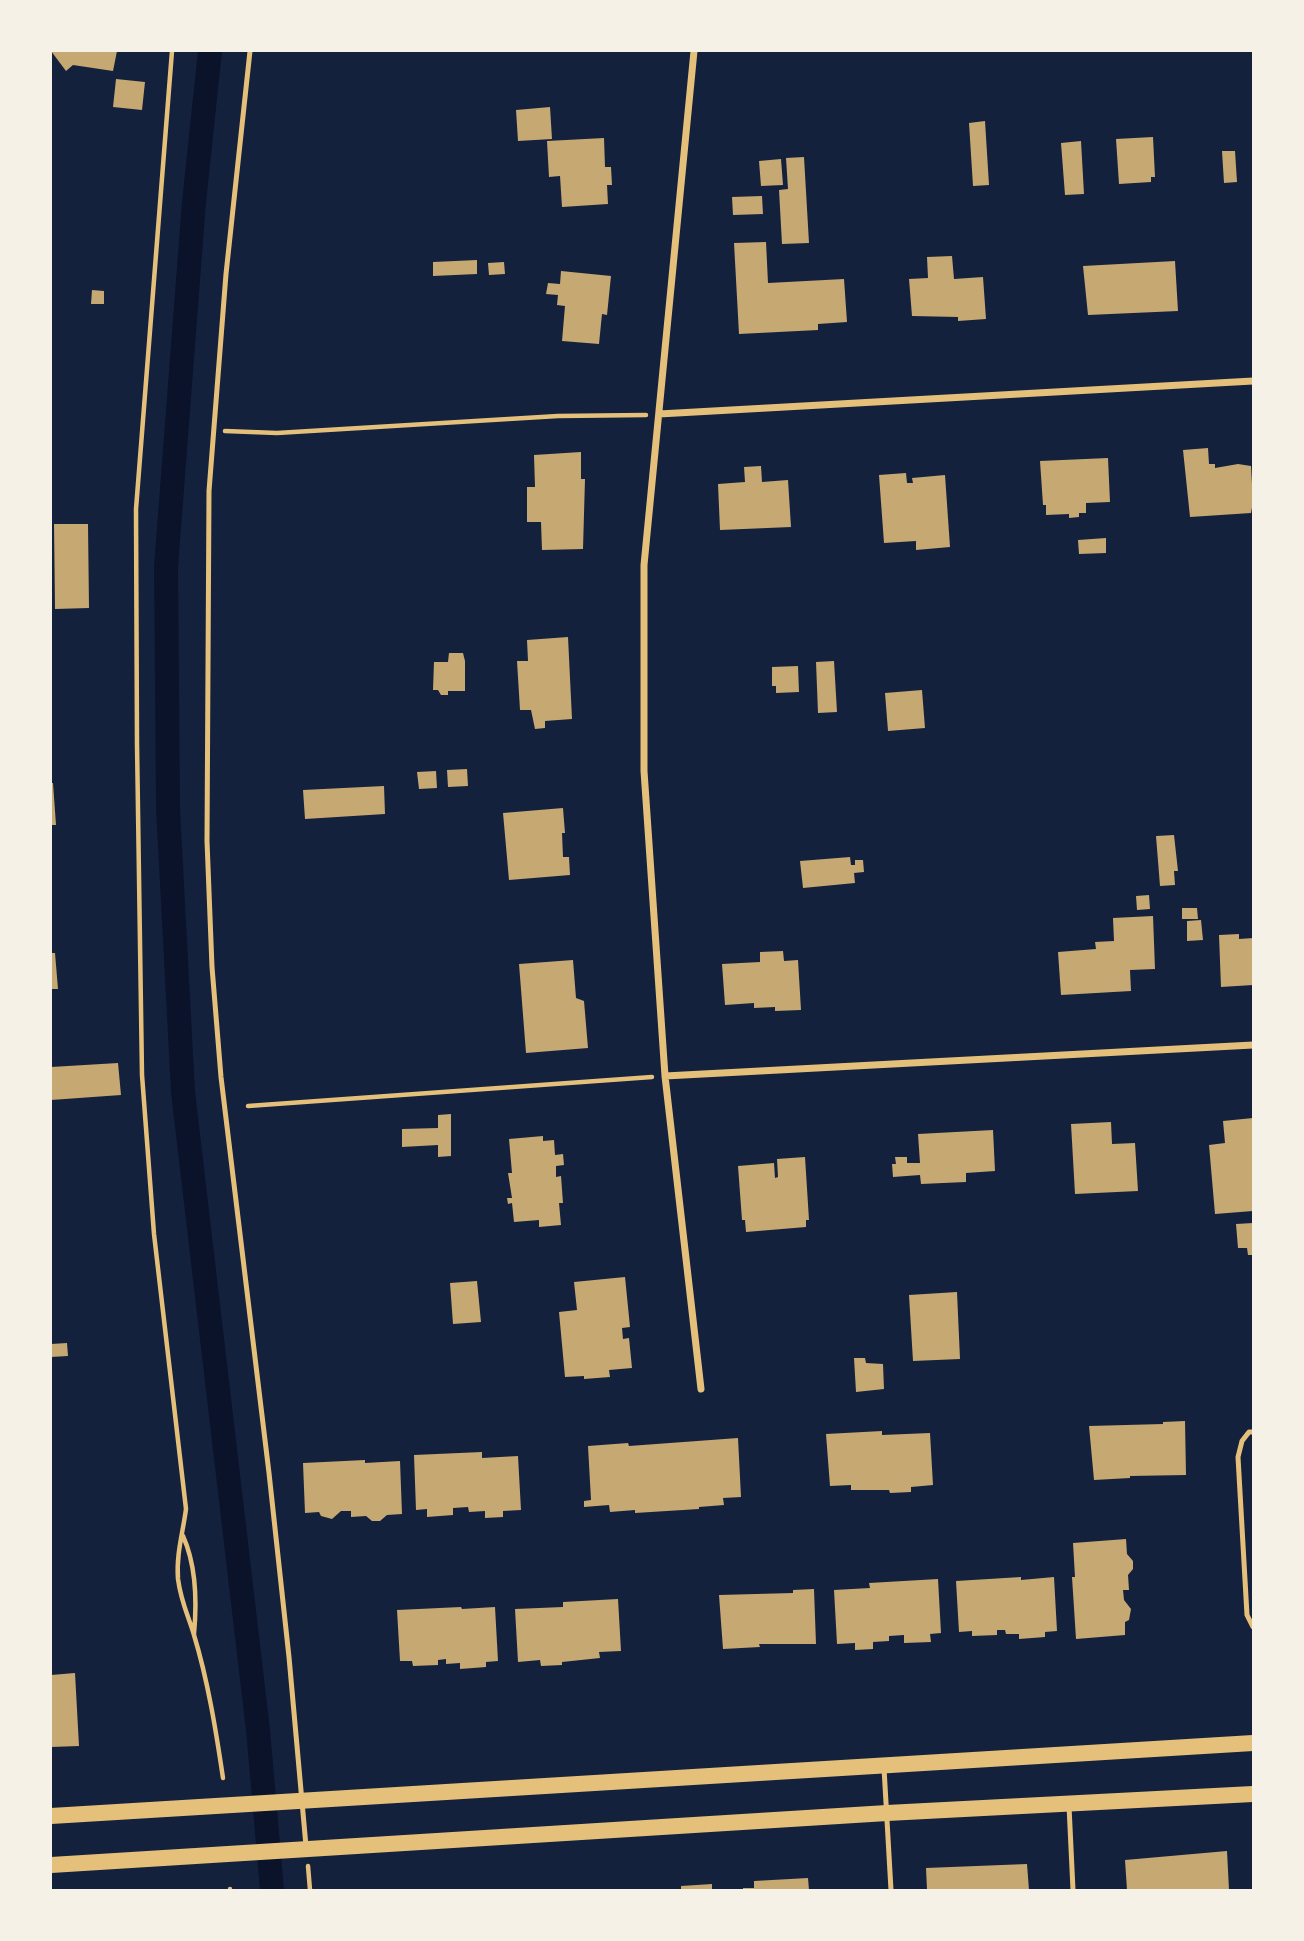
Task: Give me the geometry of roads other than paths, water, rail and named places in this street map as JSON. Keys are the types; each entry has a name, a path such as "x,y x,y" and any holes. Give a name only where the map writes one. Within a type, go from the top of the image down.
{"main road":[{"path":"51,1816 1253,1744"},
{"path":"51,1866 887,1813 1253,1794"}],"street":[{"path":"694,51 644,565 644,771 666,1076 701,1389"},
{"path":"659,414 1253,381"},
{"path":"666,1076 1253,1045"}],"lane":[{"path":"250,51 226,274 209,491 207,841 212,967 221,1077 284,1605 306,1851"},
{"path":"1253,1432 1249,1432 1242,1441 1238,1457 1247,1615 1253,1627"},
{"path":"884,1765 891,1890"},
{"path":"1069,1804 1073,1890"}],"waterway":[{"path":"210,51 194,202 166,567 168,808 183,1092 258,1730 272,1890"}]}
